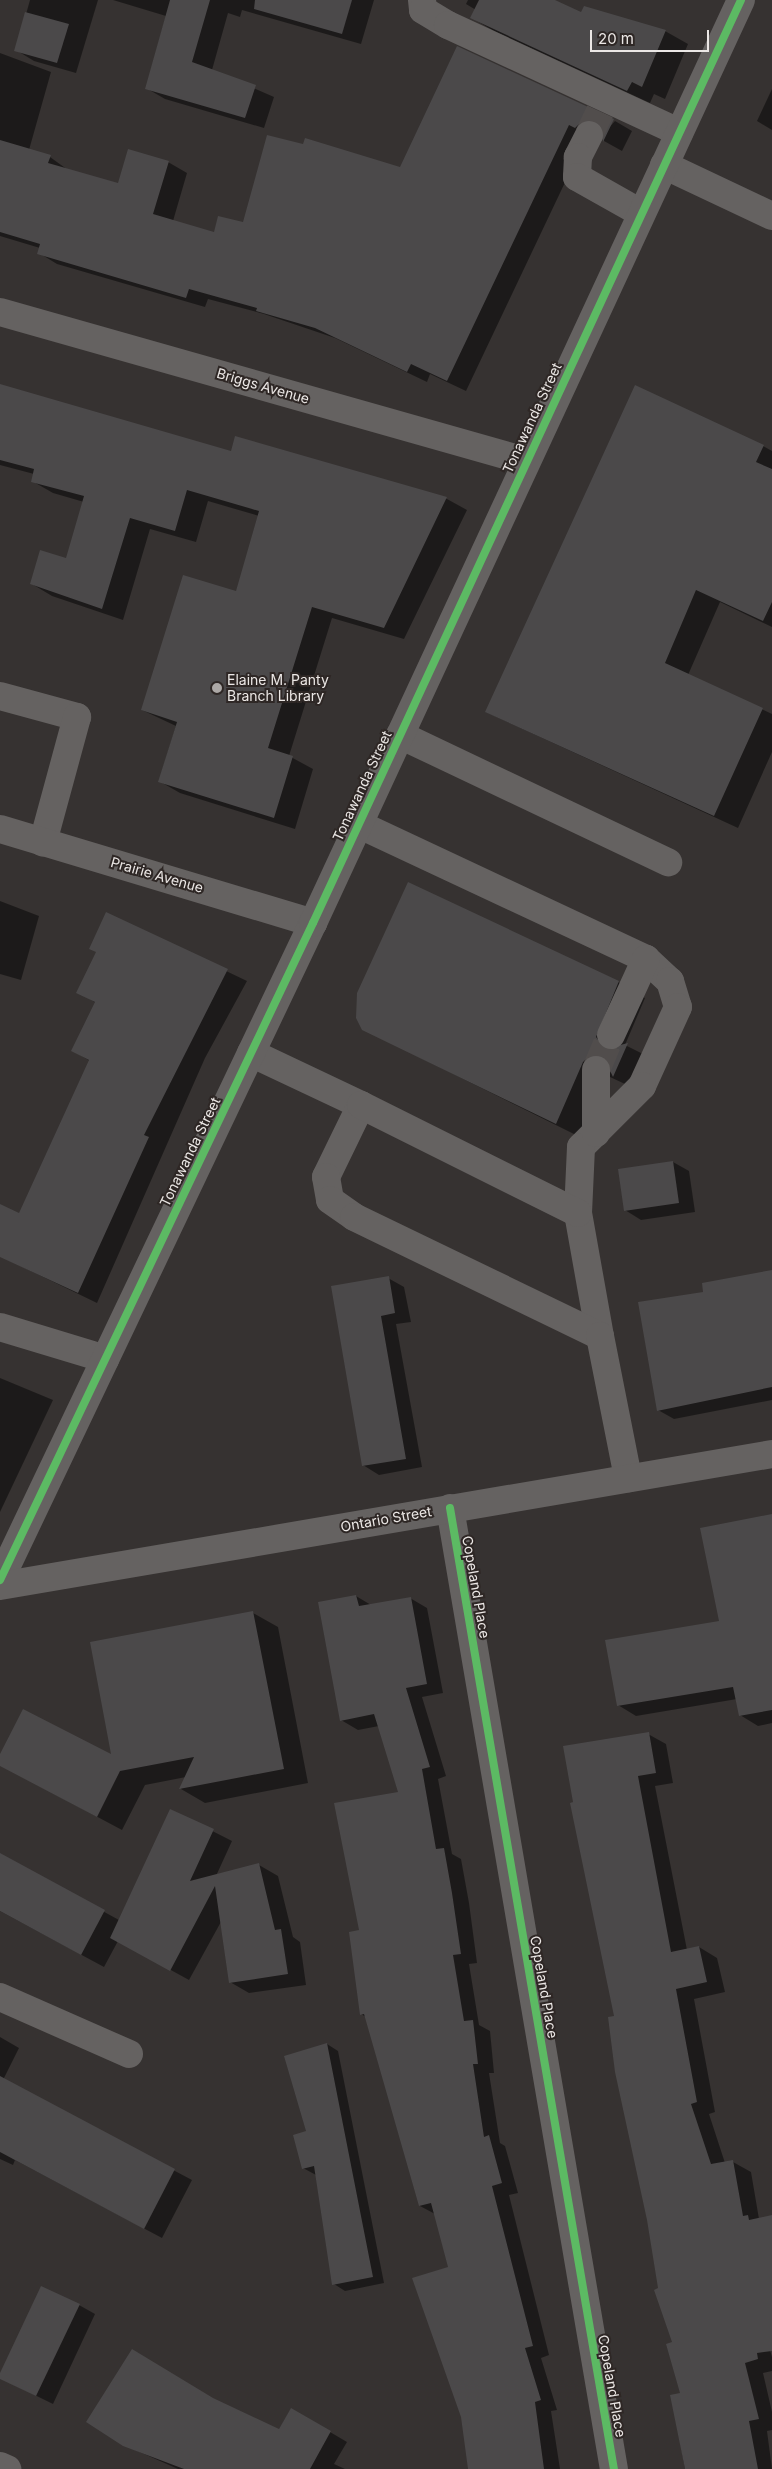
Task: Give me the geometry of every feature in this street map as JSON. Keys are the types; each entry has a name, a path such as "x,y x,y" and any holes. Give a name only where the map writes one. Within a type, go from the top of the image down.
{"street":[{"path":"422,0 423,10 599,115 679,132"},
{"name":"Tonawanda Street","path":"0,1580 313,923 741,0"},
{"path":"599,115 578,158 576,177 641,213"},
{"path":"664,165 772,216"},
{"name":"Briggs Avenue","path":"0,312 526,461"},
{"path":"0,696 76,717 43,842"},
{"path":"400,735 668,862"},
{"path":"358,824 646,959 670,981 678,1007 642,1086 581,1147 578,1213 628,1478"},
{"name":"Prairie Avenue","path":"0,829 313,923"},
{"path":"611,1036 646,959"},
{"path":"251,1053 361,1105 578,1213"},
{"path":"596,1070 596,1133"},
{"path":"361,1105 326,1178 330,1200 354,1217 600,1336"},
{"path":"0,1327 105,1359"},
{"name":"Ontario Street","path":"0,1586 772,1454"},
{"name":"Copeland Place","path":"450,1508 614,2469"},
{"path":"0,1997 129,2054"},
{"path":"0,2466 7,2469"}],"building":[{"path":"170,0 210,0 192,62 256,85 245,118 145,89"},
{"path":"255,0 352,0 342,34 254,9"},
{"path":"479,0 555,0 581,12 584,6 666,30 642,87 632,82 627,91 470,18"},
{"path":"25,12 69,24 57,63 14,51"},
{"path":"457,46 614,119 603,142 602,127 596,121 581,122 575,128 569,125 447,381 411,364 407,372 315,328 256,311 257,308 189,289 186,298 37,254 40,244 0,232 0,140 51,155 48,163 118,183 128,149 169,161 153,214 214,232 218,216 243,222 267,135 303,144 305,138 400,167"},
{"path":"0,384 231,451 235,436 447,497 384,628 312,607 268,748 293,756 274,818 158,782 177,722 141,710 183,575 236,591 259,511 187,490 175,531 130,518 102,609 30,584 40,550 66,558 84,496 31,482 34,469 0,460"},
{"path":"635,385 764,445 756,462 772,469 772,602 763,621 696,590 665,663 763,708 714,816 485,712"},
{"path":"408,882 619,981 596,1037 605,1049 628,1043 613,1077 603,1056 589,1056 583,1062 556,1124 362,1030 356,1018 357,993"},
{"path":"106,912 228,969 144,1135 149,1137 78,1293 0,1257 0,1204 19,1213 89,1060 71,1051 95,1002 76,993 96,952 89,949"},
{"path":"673,1161 679,1203 624,1211 618,1169"},
{"path":"772,1270 772,1387 657,1411 638,1302 703,1292 702,1283"},
{"path":"389,1276 395,1313 381,1316 406,1459 362,1466 331,1286"},
{"path":"772,1514 772,1710 739,1716 733,1687 617,1706 605,1640 719,1621 700,1528"},
{"path":"356,1595 359,1606 411,1597 427,1684 406,1688 430,1767 422,1769 436,1849 444,1848 452,1893 461,1954 453,1955 464,2021 473,2020 478,2064 473,2064 484,2137 489,2135 502,2183 492,2186 533,2346 525,2348 541,2400 535,2402 544,2469 468,2469 461,2417 412,2278 448,2267 431,2203 419,2206 364,2014 360,2015 349,1932 359,1930 334,1803 398,1792 374,1714 340,1721 318,1602"},
{"path":"253,1611 284,1769 179,1789 194,1757 120,1771 97,1817 0,1766 0,1754 23,1709 111,1754 90,1642"},
{"path":"649,1732 656,1773 638,1776 671,1952 699,1946 707,1982 676,1989 697,2102 691,2104 711,2164 733,2160 743,2216 748,2215 749,2220 772,2215 772,2351 757,2353 758,2359 745,2363 759,2419 749,2421 758,2469 685,2469 670,2395 680,2393 666,2344 672,2342 654,2290 658,2288 647,2220 615,2072 608,2017 614,2016 570,1803 573,1802 563,1746"},
{"path":"170,1809 214,1829 190,1881 259,1863 275,1930 281,1929 288,1974 229,1983 215,1886 170,1971 110,1938"},
{"path":"0,1853 105,1910 81,1955 0,1911"},
{"path":"327,2043 373,2277 332,2285 314,2166 302,2169 293,2135 306,2131 284,2056"},
{"path":"0,2076 175,2169 144,2229 0,2152"},
{"path":"41,2286 80,2304 36,2396 0,2379 0,2373"},
{"path":"132,2349 213,2398 279,2429 291,2408 331,2431 310,2469 184,2469 123,2446 86,2422"}],"tunnel":[{"path":"589,135 600,111"},
{"path":"596,1070 611,1035"}],"cycle path":[{"path":"0,1580 313,923 741,0"},
{"path":"450,1508 614,2469"}],"place":[{"name":"Elaine M. Panty Branch Library","path":"217,688"}]}
